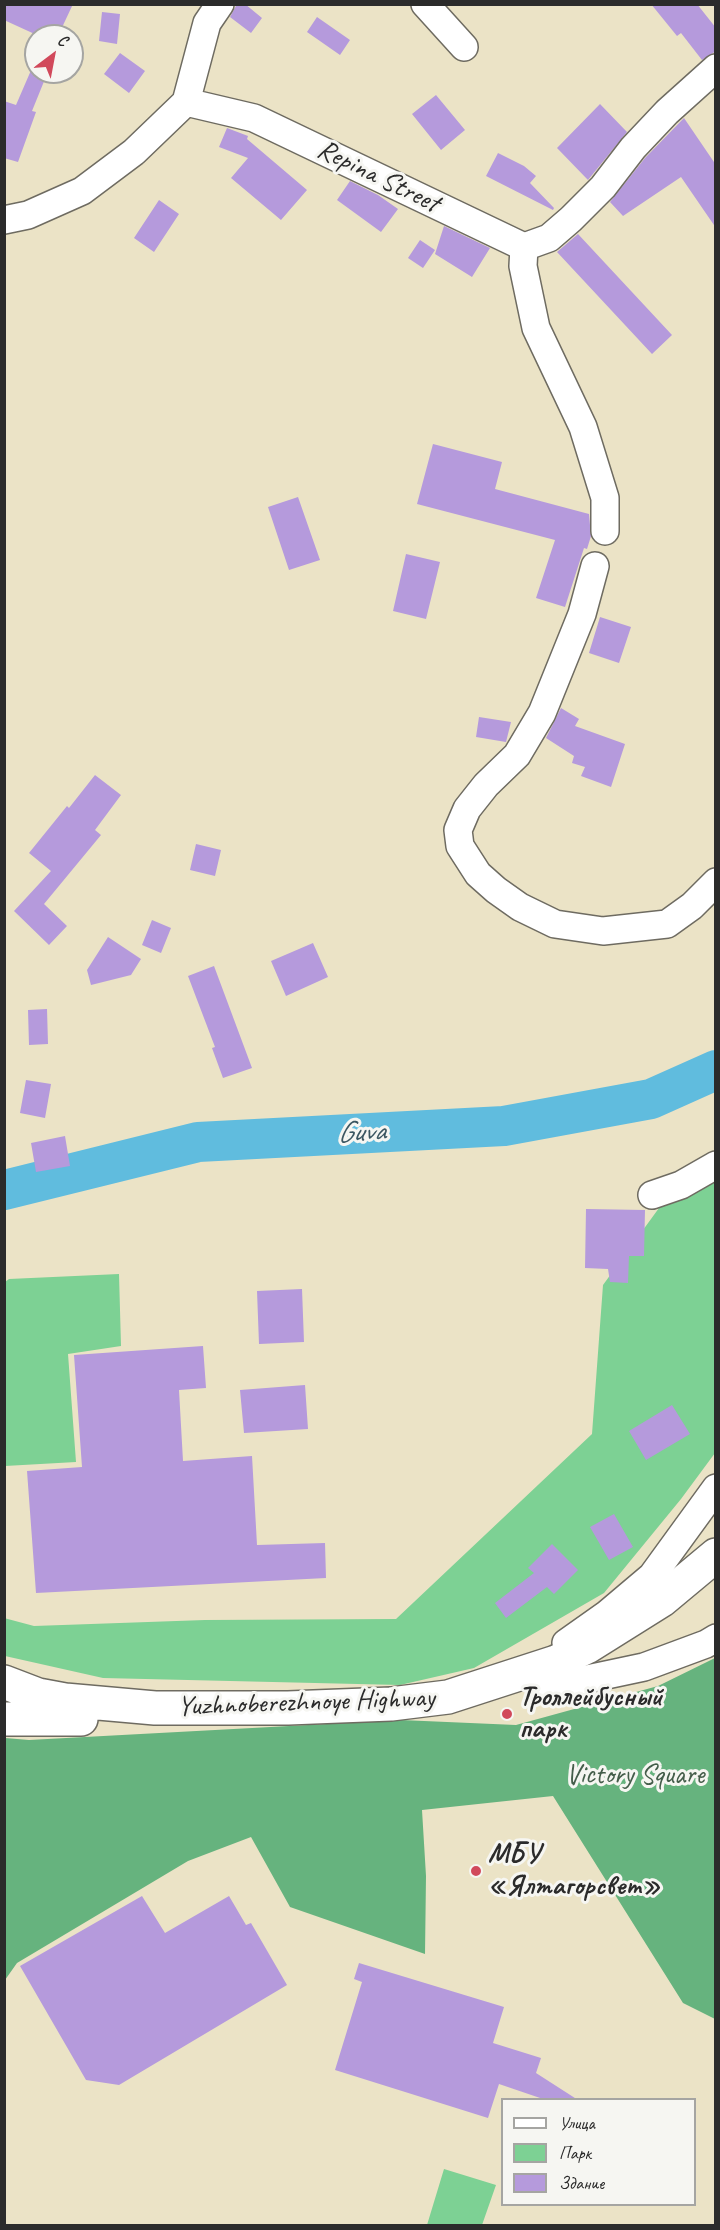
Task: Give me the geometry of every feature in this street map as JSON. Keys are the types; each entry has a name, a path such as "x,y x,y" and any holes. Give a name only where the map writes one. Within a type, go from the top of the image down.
{"highway":[{"name":"Yuzhnoberezhnoye Highway","path":"4,1683 38,1695 65,1700 155,1708 288,1708 392,1704 448,1697 556,1662 597,1641 662,1600 716,1555"},
{"name":"Yuzhnoberezhnoye Highway","path":"4,1719 288,1724 387,1721 440,1715 544,1688 637,1639 716,1580"}],"street":[{"path":"4,220 28,215 82,191 134,152 186,102 207,23 220,4"},
{"path":"425,4 464,47"},
{"path":"605,531 605,498 583,427 536,328 523,266 524,247 549,238 571,219 603,187 633,148 660,119 716,68"},
{"name":"Repina Street","path":"186,102 254,118 524,247"},
{"path":"595,566 582,614 542,712 518,755 486,785 467,809 458,830 460,846 478,874 520,907 555,924 603,931 667,924 692,906 716,882"},
{"path":"652,1195 681,1185 716,1165"},
{"path":"497,1682 574,1638 652,1576 716,1488"},
{"path":"544,1688 644,1667 706,1644 716,1638"}],"green space":[{"path":"715,1181 715,1453 681,1499 604,1593 474,1668 400,1685 103,1678 5,1656 4,1618 34,1626 205,1620 396,1619 592,1434 603,1285 659,1208"},
{"path":"119,1274 121,1346 68,1354 76,1462 5,1466 5,1282 9,1279"},
{"name":"Victory Square","path":"715,1658 715,2019 683,2003 553,1796 422,1810 426,1876 425,1954 290,1907 251,1837 188,1861 17,1963 5,1980 5,1738 29,1740 401,1720 516,1725 658,1686"},
{"path":"444,2169 496,2185 482,2225 427,2225"}],"building":[{"path":"4,4 73,4 64,24 24,24 24,29 4,20"},
{"path":"237,4 245,4 262,18 251,33 230,17"},
{"path":"651,4 697,4 716,28 716,51 702,60 681,33 677,36"},
{"path":"102,12 120,14 117,44 99,41"},
{"path":"317,17 350,40 340,55 307,32"},
{"path":"120,53 145,71 129,93 104,74"},
{"path":"25,84 43,84 32,111 36,112 18,162 4,158 4,101 16,105"},
{"path":"436,95 465,130 441,150 412,114"},
{"path":"600,104 627,132 588,180 557,148"},
{"path":"684,118 716,165 716,228 681,177 623,216 610,202 645,158"},
{"path":"227,128 248,136 247,139 307,190 281,220 231,178 248,158 219,147"},
{"path":"498,153 524,166 536,176 530,183 554,208 553,210 486,176"},
{"path":"350,181 378,195 398,209 381,232 337,200"},
{"path":"159,200 179,214 154,252 134,238"},
{"path":"444,226 490,248 472,277 435,254"},
{"path":"578,234 672,335 652,354 557,252"},
{"path":"420,240 435,250 423,268 408,258"},
{"path":"433,444 502,462 495,489 589,514 591,536 587,549 584,548 565,607 536,598 555,540 417,504"},
{"path":"298,497 320,560 289,570 268,507"},
{"path":"406,554 440,562 426,619 393,611"},
{"path":"600,617 631,627 619,663 589,653"},
{"path":"561,708 579,719 575,726 625,744 611,787 581,776 585,767 572,763 574,756 546,738"},
{"path":"479,717 511,722 506,742 476,737"},
{"path":"95,775 121,795 95,830 101,835 44,904 67,926 49,945 14,911 51,871 29,853"},
{"path":"196,844 221,850 215,876 190,870"},
{"path":"152,920 171,928 161,953 142,945"},
{"path":"108,937 141,959 131,975 91,985 87,970"},
{"path":"313,943 328,977 286,996 271,961"},
{"path":"214,966 252,1068 223,1078 212,1048 215,1047 188,976"},
{"path":"47,1009 48,1044 29,1045 28,1010"},
{"path":"26,1080 51,1084 45,1118 20,1113"},
{"path":"65,1136 70,1166 36,1172 31,1143"},
{"path":"586,1209 645,1210 644,1256 629,1256 628,1283 610,1282 608,1269 585,1268"},
{"path":"302,1289 304,1342 259,1344 257,1291"},
{"path":"203,1346 206,1388 179,1390 183,1461 252,1456 257,1545 325,1543 326,1578 36,1593 27,1471 82,1467 74,1355"},
{"path":"305,1385 308,1429 244,1433 240,1390"},
{"path":"672,1405 690,1434 646,1460 629,1431"},
{"path":"614,1514 633,1547 609,1560 590,1527"},
{"path":"552,1544 578,1570 554,1594 547,1587 506,1618 495,1603 534,1573 528,1568"},
{"path":"142,1896 165,1933 229,1896 246,1925 251,1923 287,1985 119,2085 86,2080 20,1966"},
{"path":"359,1963 504,2007 493,2043 541,2058 536,2073 575,2098 540,2098 499,2084 488,2118 335,2070 362,1982 354,1979"}],"waterway":[{"name":"Guva","path":"4,1190 198,1142 504,1126 651,1099 716,1070"}],"place":[{"name":"Троллейбусный парк","path":"507,1714"},
{"name":"МБУ «Ялтагорсвет»","path":"476,1871"}]}
